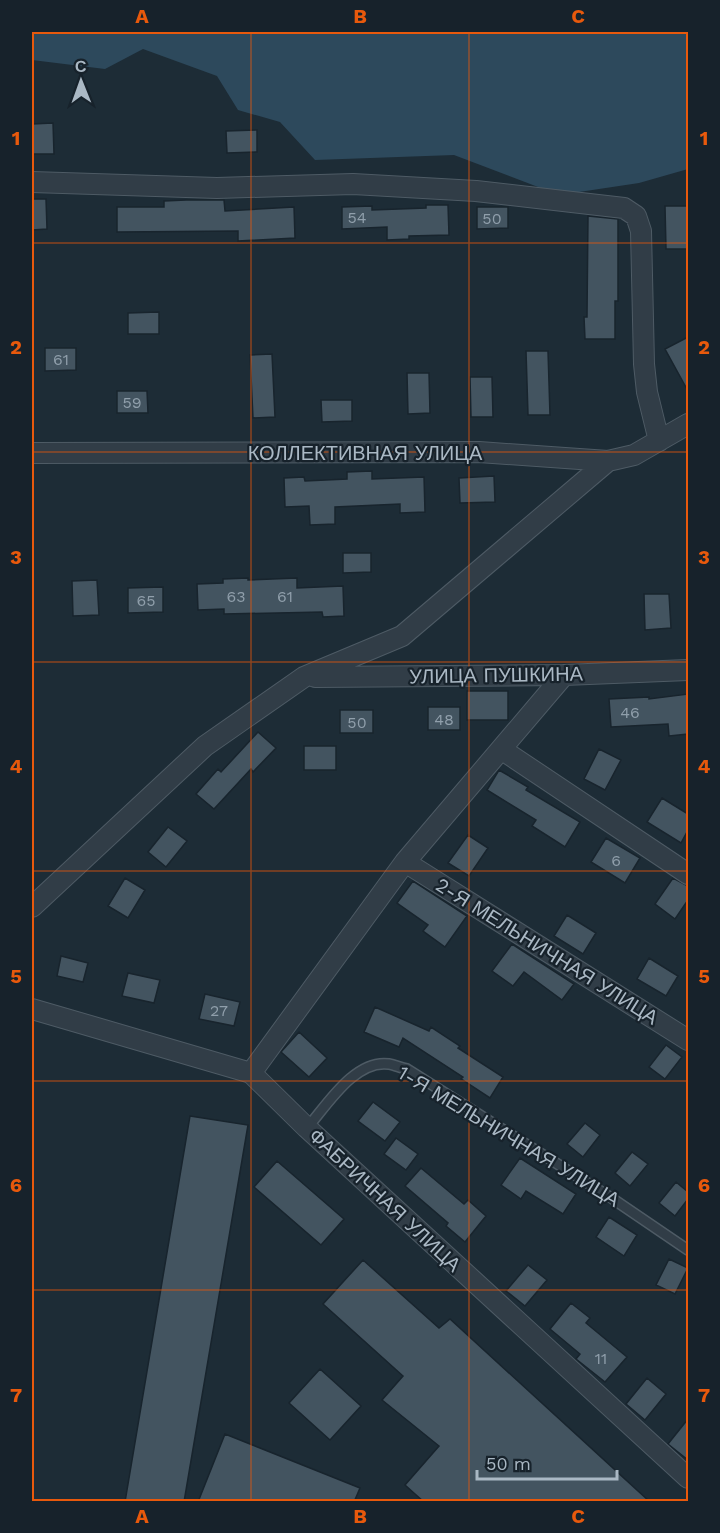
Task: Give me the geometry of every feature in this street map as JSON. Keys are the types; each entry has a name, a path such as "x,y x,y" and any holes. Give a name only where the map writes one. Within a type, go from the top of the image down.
{"street":[{"path":"32,182 218,188 353,184 476,191 624,208 636,216 641,231 644,364 647,392 659,441"},
{"name":"КОЛЛЕКТИВНАЯ УЛИЦА","path":"32,453 479,452 608,461 634,455 688,424"},
{"path":"32,907 205,746 304,677 402,636 608,461"},
{"name":"УЛИЦА ПУШКИНА","path":"304,677 564,675 688,670"},
{"path":"250,1073 405,862 564,675"},
{"path":"501,749 688,874"},
{"name":"2-Я МЕЛЬНИЧНАЯ УЛИЦА","path":"405,862 688,1040"},
{"name":"ФАБРИЧНАЯ УЛИЦА","path":"32,1009 250,1073 688,1478"}],"lane":[{"name":"1-Я МЕЛЬНИЧНАЯ УЛИЦА","path":"307,1128 355,1074 369,1066 388,1064 407,1070 613,1199 688,1250"}],"water":[{"path":"32,32 688,32 688,169 639,183 559,195 454,155 315,160 280,122 238,110 217,76 143,49 105,69 32,60"}],"building":[{"path":"53,123 54,154 32,154 32,124"},
{"path":"257,130 257,152 227,153 226,131"},
{"path":"32,199 46,199 47,229 32,230"},
{"path":"224,200 225,211 294,207 295,238 238,241 238,231 117,232 117,207 164,207 164,201"},
{"path":"426,205 448,205 449,235 409,236 409,239 387,240 387,227 342,229 342,207 372,206 372,210 426,208"},
{"path":"665,206 688,206 688,249 666,249"},
{"path":"477,207 508,207 508,228 477,229"},
{"path":"588,216 618,219 618,301 615,301 615,339 585,339"},
{"path":"159,312 159,334 128,334 128,313"},
{"path":"688,337 688,391 665,349"},
{"path":"45,348 76,348 76,370 45,371"},
{"path":"526,351 548,351 550,415 528,415"},
{"path":"272,354 275,417 253,418 250,355"},
{"path":"407,373 429,373 430,413 408,414"},
{"path":"470,377 492,377 493,417 471,417"},
{"path":"117,391 147,391 148,413 117,413"},
{"path":"321,400 352,400 352,421 322,422"},
{"path":"372,471 372,479 424,477 425,512 400,513 400,504 335,507 335,524 310,525 309,506 285,507 284,478 304,477 305,481 347,479 347,472"},
{"path":"494,476 495,502 460,503 459,478"},
{"path":"343,553 371,553 371,572 343,573"},
{"path":"248,578 248,580 297,578 297,588 343,586 344,616 323,617 322,612 224,614 224,609 198,610 197,584 223,583 223,579"},
{"path":"97,580 99,615 73,616 72,581"},
{"path":"163,587 163,612 128,613 128,588"},
{"path":"644,594 669,594 671,628 645,630"},
{"path":"467,691 508,691 508,720 467,720"},
{"path":"688,694 688,734 669,736 668,724 611,727 609,699 649,697 649,699"},
{"path":"428,707 460,707 460,730 428,730"},
{"path":"340,710 373,710 373,733 340,733"},
{"path":"258,732 276,748 253,772 251,769 214,809 196,794 218,769 221,772"},
{"path":"304,746 336,746 336,770 304,770"},
{"path":"599,749 621,760 605,790 584,779"},
{"path":"499,770 528,787 526,790 580,822 565,847 532,826 536,820 487,790"},
{"path":"662,798 688,814 688,830 681,843 647,822"},
{"path":"168,827 187,841 166,867 148,852"},
{"path":"468,835 488,848 469,876 448,863"},
{"path":"606,838 640,858 625,883 591,862"},
{"path":"125,878 145,890 128,918 108,906"},
{"path":"673,878 688,886 688,900 675,919 655,904"},
{"path":"413,881 467,916 445,947 423,931 428,925 397,903"},
{"path":"567,915 596,933 583,954 554,936"},
{"path":"512,944 574,984 562,1000 524,972 513,986 492,971"},
{"path":"61,956 88,963 83,982 57,976"},
{"path":"649,958 678,976 666,996 637,979"},
{"path":"128,973 160,980 154,1003 122,996"},
{"path":"205,994 240,1002 234,1026 199,1019"},
{"path":"375,1007 429,1031 431,1027 460,1046 458,1048 503,1077 490,1098 461,1079 463,1077 403,1038 399,1047 364,1032"},
{"path":"299,1032 327,1058 309,1077 281,1052"},
{"path":"666,1045 682,1057 665,1079 649,1067"},
{"path":"373,1102 400,1122 385,1141 358,1121"},
{"path":"190,1116 248,1125 184,1502 125,1502"},
{"path":"585,1123 600,1135 583,1157 567,1144"},
{"path":"396,1138 418,1154 406,1170 384,1154"},
{"path":"632,1152 648,1164 630,1186 615,1173"},
{"path":"520,1158 576,1194 563,1214 526,1191 521,1199 501,1185"},
{"path":"277,1161 344,1219 321,1245 254,1187"},
{"path":"421,1168 464,1204 468,1200 486,1216 465,1242 446,1226 448,1223 405,1186"},
{"path":"676,1182 688,1192 688,1199 675,1216 659,1203"},
{"path":"609,1217 637,1235 624,1256 596,1237"},
{"path":"669,1259 688,1268 675,1294 656,1285"},
{"path":"363,1260 439,1328 450,1319 650,1502 424,1502 405,1485 439,1446 382,1400 403,1376 323,1304"},
{"path":"528,1265 547,1280 525,1306 506,1291"},
{"path":"571,1303 590,1318 586,1323 627,1357 605,1382 576,1359 580,1354 550,1329"},
{"path":"320,1369 361,1406 330,1440 289,1403"},
{"path":"647,1378 666,1394 645,1420 626,1404"},
{"path":"688,1419 688,1460 668,1444"},
{"path":"225,1434 360,1488 354,1502 198,1502"}]}
